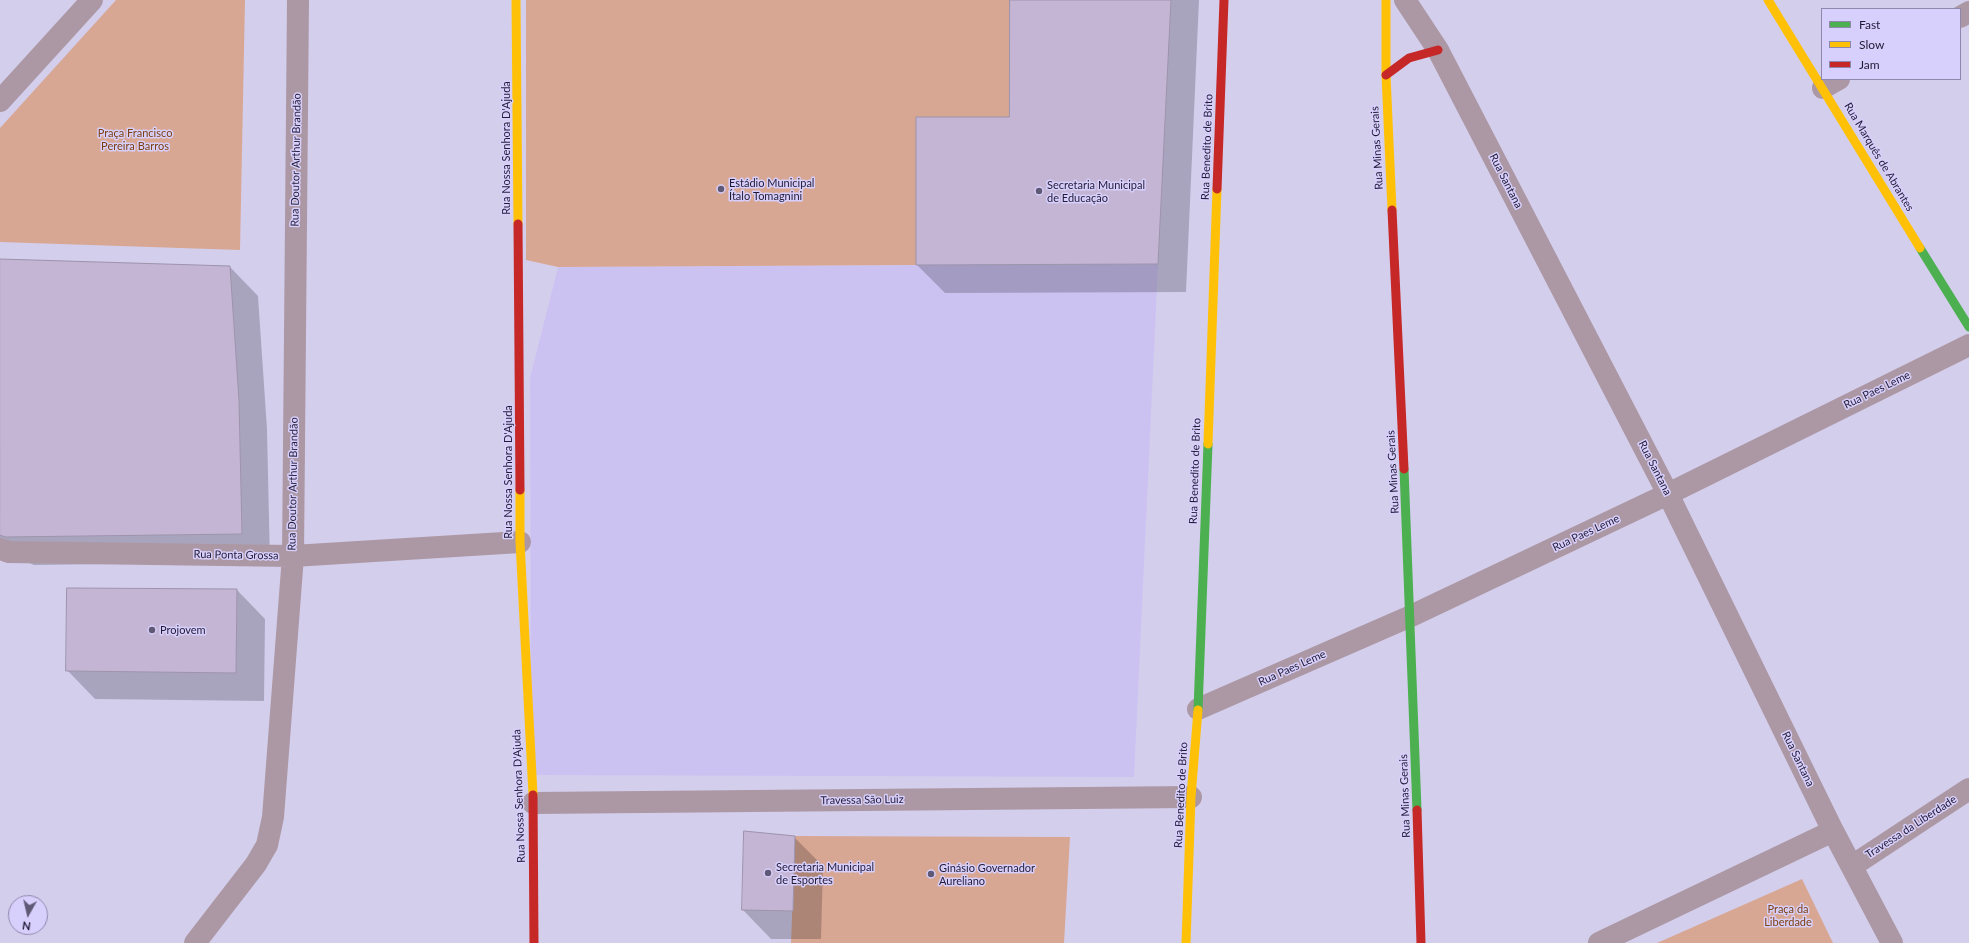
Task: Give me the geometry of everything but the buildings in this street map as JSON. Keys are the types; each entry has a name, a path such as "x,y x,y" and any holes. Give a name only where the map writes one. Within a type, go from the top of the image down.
{"street":[{"path":"0,101 92,0"},
{"name":"Rua Doutor Arthur Brandão","path":"195,943 256,864 267,845 273,817 293,556 298,0"},
{"name":"Rua Nossa Senhora D'Ajuda","path":"516,0 520,542 532,803 534,943"},
{"name":"Rua Benedito de Brito","path":"1186,943 1191,797 1198,709 1224,0"},
{"name":"Rua Minas Gerais","path":"1386,0 1386,75 1411,616 1421,943"},
{"name":"Rua Santana","path":"1405,0 1438,50 1668,494 1834,831 1892,943"},
{"name":"Rua Marquês de Abrantes","path":"1768,0 1821,70"},
{"path":"1386,75 1409,58 1438,50"},
{"name":"Rua Marquês de Abrantes","path":"1831,83 1969,327"},
{"name":"Rua Paes Leme","path":"1198,709 1411,616 1668,494 1969,345"},
{"name":"Rua Ponta Grossa","path":"0,549 9,552 293,556 520,542"},
{"name":"Travessa da Liberdade","path":"1852,866 1969,789"},
{"name":"Travessa São Luiz","path":"532,803 1191,797"},
{"path":"1599,943 1834,831"}],"shaded area":[{"path":"1158,264 1134,777 531,775 530,378 558,267"}],"green space":[{"name":"Praça Francisco Pereira Barros","path":"116,0 245,0 240,250 0,242 0,128"},
{"name":"Estádio Municipal Ítalo Tomagnini","path":"526,0 1010,0 1009,117 916,117 916,265 558,267 526,260"},
{"name":"Ginásio Governador Aureliano","path":"795,836 1070,837 1064,943 791,943"},
{"name":"Praça da Liberdade","path":"1802,879 1833,943 1657,943"}],"traffic: fast":[{"path":"1920,248 1969,327"},
{"path":"1198,710 1208,444"},
{"path":"1404,469 1417,810"}],"traffic: slow":[{"path":"516,0 518,224"},
{"path":"1386,0 1386,75 1392,210"},
{"path":"1768,0 1920,248"},
{"path":"1208,444 1217,189"},
{"path":"520,490 520,542 533,795"},
{"path":"1186,943 1191,797 1198,710"}],"traffic: jam":[{"path":"1217,189 1224,0"},
{"path":"1386,75 1409,58 1438,50"},
{"path":"1392,210 1404,469"},
{"path":"518,224 520,490"},
{"path":"533,795 534,943"},
{"path":"1417,810 1421,943"}],"place":[{"name":"Estádio Municipal Ítalo Tomagnini","path":"721,189"},
{"name":"Secretaria Municipal de Educação","path":"1039,191"},
{"name":"Projovem","path":"152,630"},
{"name":"Secretaria Municipal de Esportes","path":"768,873"},
{"name":"Ginásio Governador Aureliano","path":"931,874"}]}
